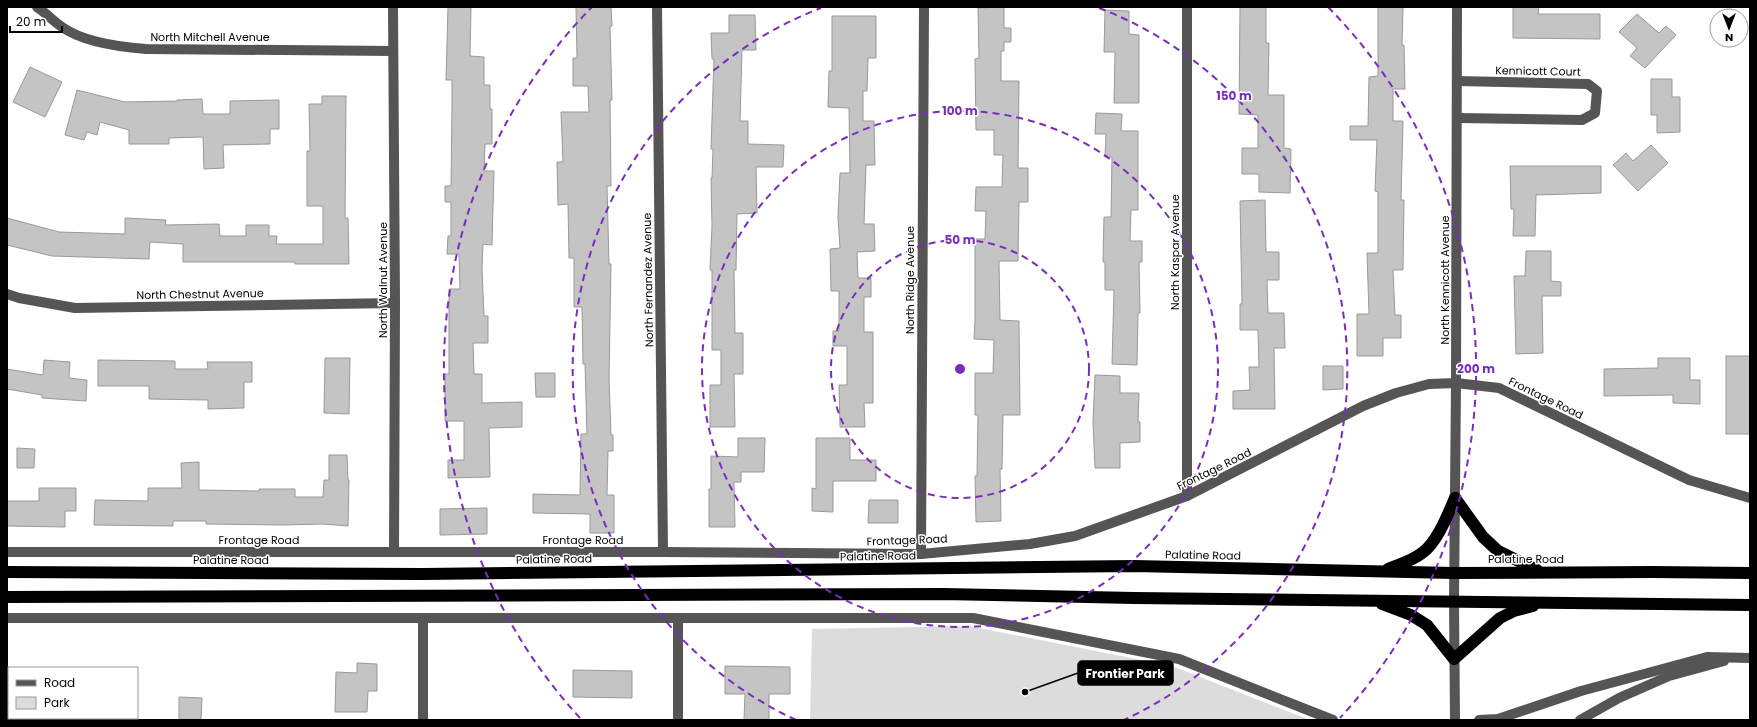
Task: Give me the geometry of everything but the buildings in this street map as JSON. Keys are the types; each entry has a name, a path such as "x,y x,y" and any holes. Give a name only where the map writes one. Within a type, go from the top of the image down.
{"highway":[{"path":"1381,572 1409,561 1423,553 1445,521 1455,498"},
{"path":"1455,498 1483,537 1498,552 1543,572"},
{"name":"Palatine Road","path":"7,572 422,574 1134,566 1454,573 1750,573"},
{"path":"7,597 943,594 1103,598 1750,605"},
{"path":"1373,600 1412,615 1428,624 1454,659 1500,618 1514,611 1547,602"}],"street":[{"name":"North Mitchell Avenue","path":"38,7 63,28 94,40 122,47 146,49 393,51"},
{"name":"North Walnut Avenue","path":"393,7 395,304 394,552"},
{"name":"North Fernandez Avenue","path":"657,7 663,552"},
{"name":"North Ridge Avenue","path":"921,554 924,7"},
{"name":"North Kaspar Avenue","path":"1187,7 1187,496"},
{"name":"North Kennicott Avenue","path":"1455,720 1454,573 1457,7"},
{"name":"Kennicott Court","path":"1457,81 1588,84 1597,91 1597,100 1595,113 1582,120 1457,118"},
{"name":"North Chestnut Avenue","path":"7,294 19,298 75,308 395,304"},
{"name":"Frontage Road","path":"7,552 663,552 921,554 1030,544 1075,536 1187,496 1363,406 1396,392 1429,384 1456,383 1499,388 1689,480 1750,498"},
{"path":"7,618 973,618 1180,659 1333,720"},
{"path":"423,618 423,720"},
{"path":"678,619 678,720"},
{"path":"1479,720 1498,719 1581,691 1707,657 1730,659 1750,658"},
{"path":"1580,720 1619,698 1669,676 1730,659"}],"green space":[{"path":"969,626 1172,666 1310,720 810,720 812,629"}],"place":[{"name":"Frontier Park","path":"1025,692"}]}
